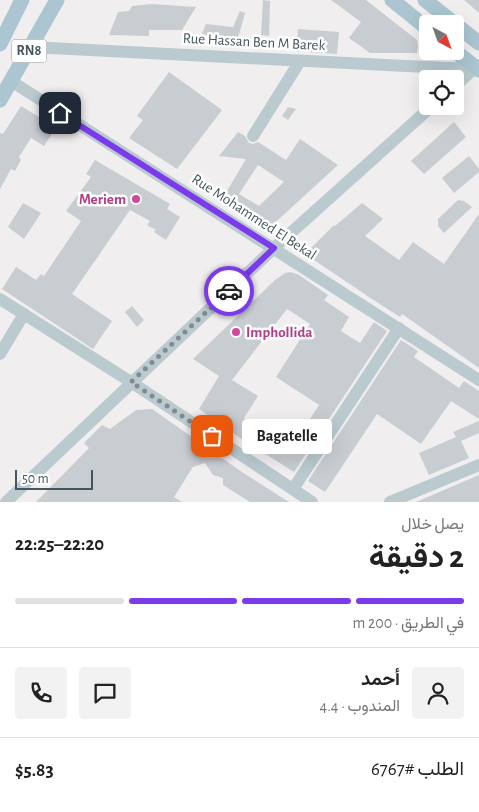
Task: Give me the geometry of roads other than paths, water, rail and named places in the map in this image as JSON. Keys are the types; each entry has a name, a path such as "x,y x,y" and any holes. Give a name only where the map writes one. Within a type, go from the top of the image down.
{"main road":[{"name":"RN8","path":"0,44 22,0"},
{"name":"RN8","path":"0,100 56,0"},
{"path":"392,0 419,22"},
{"path":"425,0 444,15"},
{"path":"464,31 479,43"},
{"path":"464,58 478,68"}],"street":[{"name":"Rue Hassan Ben M Barek","path":"31,47 445,68 478,68"},
{"path":"253,136 300,61"},
{"path":"464,79 478,68"},
{"name":"Rue Mohammed El Bekal","path":"11,81 479,380"},
{"path":"6,502 274,248 422,115"},
{"path":"0,299 131,382 312,502"},
{"path":"0,354 24,314"},
{"path":"293,489 399,328"},
{"path":"390,502 479,465"}],"place":[{"name":"Meriem","path":"136,199"},
{"name":"Imphollida","path":"236,332"},
{"name":"Bagatelle","path":"212,436"}]}
